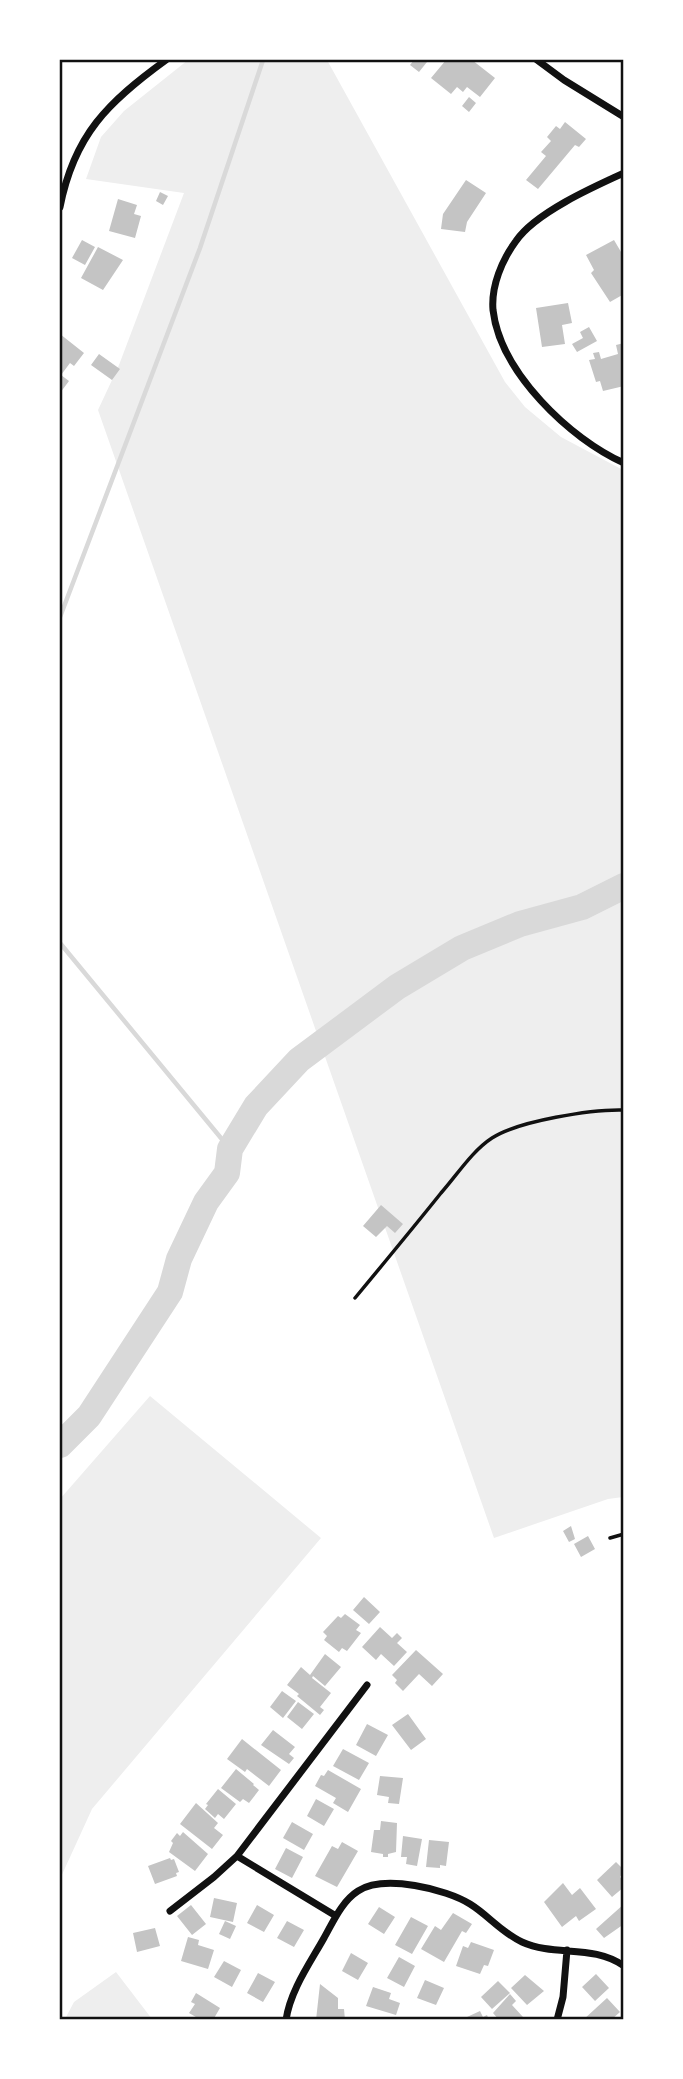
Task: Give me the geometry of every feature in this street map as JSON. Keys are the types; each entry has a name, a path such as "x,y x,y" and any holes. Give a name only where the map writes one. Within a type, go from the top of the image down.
{"street":[{"path":"60,207 63,177 102,113 135,82 166,60"},
{"path":"537,60 624,117"},
{"path":"624,173 564,203 517,239 496,279 493,310 512,362 526,385 558,418 609,456 624,463"},
{"path":"170,1911 237,1856 367,1685"},
{"path":"237,1856 336,1916"},
{"path":"286,2020 293,1995 336,1916 357,1891 370,1885 423,1888 454,1895 522,1942 608,1956 624,1966"},
{"path":"557,2020 563,1997 568,1950"}],"lane":[{"path":"355,1297 462,1168 489,1140 506,1130 537,1123 590,1112 624,1110"},
{"path":"610,1538 624,1535"}],"shaded area":[{"path":"188,60 327,60 505,382 525,407 561,437 623,470 623,1497 608,1499 494,1538 98,410 119,365 184,193 86,179 101,137 124,111"},
{"path":"150,1396 321,1538 92,1809 60,1879 60,1499"},
{"path":"116,1972 152,2019 65,2019 74,2002"}],"building":[{"path":"414,60 427,62 419,72 410,65"},
{"path":"446,60 472,60 495,78 480,97 467,87 463,92 457,87 451,94 431,78"},
{"path":"469,97 476,103 469,112 462,106"},
{"path":"565,122 586,139 579,147 575,145 538,189 526,180 546,156 541,152 551,141 547,137 556,126 560,129"},
{"path":"466,180 486,193 467,222 465,232 441,229 443,214"},
{"path":"160,192 168,196 163,205 156,201"},
{"path":"118,199 137,205 134,214 141,216 135,238 109,231"},
{"path":"82,240 95,247 85,265 72,258"},
{"path":"614,240 624,257 624,294 610,302 591,273 594,270 586,255"},
{"path":"98,247 123,260 103,290 81,278"},
{"path":"568,303 572,323 562,325 565,344 542,347 536,308"},
{"path":"589,327 597,341 577,352 572,344 583,338 580,332"},
{"path":"60,334 84,353 74,366 70,363 61,375 69,381 60,393"},
{"path":"624,343 624,386 603,391 600,381 596,382 589,360 595,359 593,353 599,352 601,359 618,354 616,345"},
{"path":"99,354 120,369 112,380 91,365"},
{"path":"381,1205 403,1224 395,1233 387,1226 376,1237 363,1226"},
{"path":"571,1526 575,1539 569,1542 563,1531"},
{"path":"588,1536 595,1549 581,1557 574,1544"},
{"path":"364,1597 380,1612 369,1624 353,1610"},
{"path":"345,1614 360,1625 356,1630 361,1633 347,1651 342,1648 339,1652 324,1640 327,1636 323,1632 338,1616 341,1618"},
{"path":"380,1627 392,1638 397,1633 402,1638 397,1643 407,1652 394,1666 381,1654 376,1660 362,1647"},
{"path":"416,1650 443,1674 432,1686 419,1674 403,1691 392,1675"},
{"path":"325,1654 341,1667 325,1686 313,1676 312,1678 331,1693 320,1707 324,1710 320,1715 287,1685 301,1667 310,1675"},
{"path":"282,1691 296,1701 283,1718 270,1707"},
{"path":"298,1702 314,1714 302,1729 287,1717"},
{"path":"408,1714 426,1739 411,1750 392,1725"},
{"path":"367,1724 388,1735 376,1756 356,1745"},
{"path":"273,1730 295,1747 289,1754 294,1758 289,1764 261,1745"},
{"path":"242,1739 281,1770 269,1786 247,1769 245,1772 227,1759"},
{"path":"343,1749 369,1763 359,1780 333,1766"},
{"path":"236,1769 259,1790 249,1803 243,1799 240,1802 221,1788"},
{"path":"328,1770 361,1789 348,1812 333,1803 336,1798 315,1786 321,1775 324,1776"},
{"path":"380,1776 403,1778 399,1804 388,1803 389,1797 377,1795"},
{"path":"218,1789 236,1804 224,1819 218,1814 215,1818 205,1809"},
{"path":"316,1799 334,1809 324,1826 307,1816"},
{"path":"196,1803 218,1823 214,1828 223,1835 212,1849 180,1824"},
{"path":"381,1821 397,1823 396,1852 388,1854 388,1857 371,1852 374,1830 380,1830"},
{"path":"292,1822 313,1834 304,1850 283,1838"},
{"path":"183,1832 208,1854 195,1871 169,1852 173,1843 171,1841 177,1833 180,1836"},
{"path":"403,1836 422,1839 417,1866 406,1864 407,1857 401,1857"},
{"path":"429,1840 449,1842 446,1866 426,1867"},
{"path":"342,1842 358,1851 337,1887 315,1876 332,1846 338,1849"},
{"path":"286,1848 303,1857 292,1878 275,1869"},
{"path":"174,1859 179,1872 176,1873 177,1876 155,1884 148,1866"},
{"path":"616,1862 624,1870 620,1877 624,1881 624,1887 612,1897 597,1880"},
{"path":"563,1883 572,1895 580,1888 596,1909 579,1921 576,1916 562,1927 544,1902"},
{"path":"214,1898 237,1903 233,1922 210,1917"},
{"path":"624,1904 624,1924 604,1938 596,1929"},
{"path":"191,1905 206,1924 192,1935 177,1916"},
{"path":"257,1905 274,1915 264,1932 247,1923"},
{"path":"379,1907 395,1917 384,1934 368,1924"},
{"path":"453,1913 472,1924 466,1933 462,1931 444,1962 421,1949 435,1926 441,1930"},
{"path":"411,1917 428,1926 412,1954 395,1945"},
{"path":"225,1921 236,1926 230,1939 219,1934"},
{"path":"287,1921 304,1930 294,1947 277,1938"},
{"path":"155,1928 160,1946 137,1952 133,1933"},
{"path":"188,1937 199,1940 198,1945 214,1950 208,1969 181,1961"},
{"path":"471,1942 494,1950 488,1966 484,1965 480,1974 456,1966 463,1946 468,1948"},
{"path":"351,1953 368,1963 358,1980 342,1971"},
{"path":"399,1957 415,1966 404,1987 387,1978"},
{"path":"224,1961 241,1970 232,1987 214,1977"},
{"path":"258,1973 275,1982 263,2002 247,1993"},
{"path":"596,1974 609,1988 595,2001 582,1987"},
{"path":"525,1975 544,1991 527,2005 511,1988"},
{"path":"425,1980 444,1988 436,2005 417,1998"},
{"path":"498,1981 510,1993 492,2009 481,1997"},
{"path":"320,1984 338,1998 338,2009 344,2009 345,2020 316,2020"},
{"path":"373,1987 391,1993 389,1999 400,2003 396,2015 366,2006"},
{"path":"196,1993 220,2008 213,2020 201,2020 189,2013 195,2004 191,2002"},
{"path":"510,1994 516,2001 512,2005 523,2017 520,2020 499,2020 493,2013"},
{"path":"607,1998 620,2012 611,2020 583,2020"},
{"path":"480,2011 483,2017 487,2015 489,2020 467,2020 467,2017"}],"waterway":[{"path":"60,617 200,248 263,60"},
{"path":"60,1445 89,1416 170,1292 179,1259 206,1202 227,1173 230,1149 256,1106 299,1060 397,987 462,948 520,924 582,907 624,886"},
{"path":"60,943 230,1149"}]}
